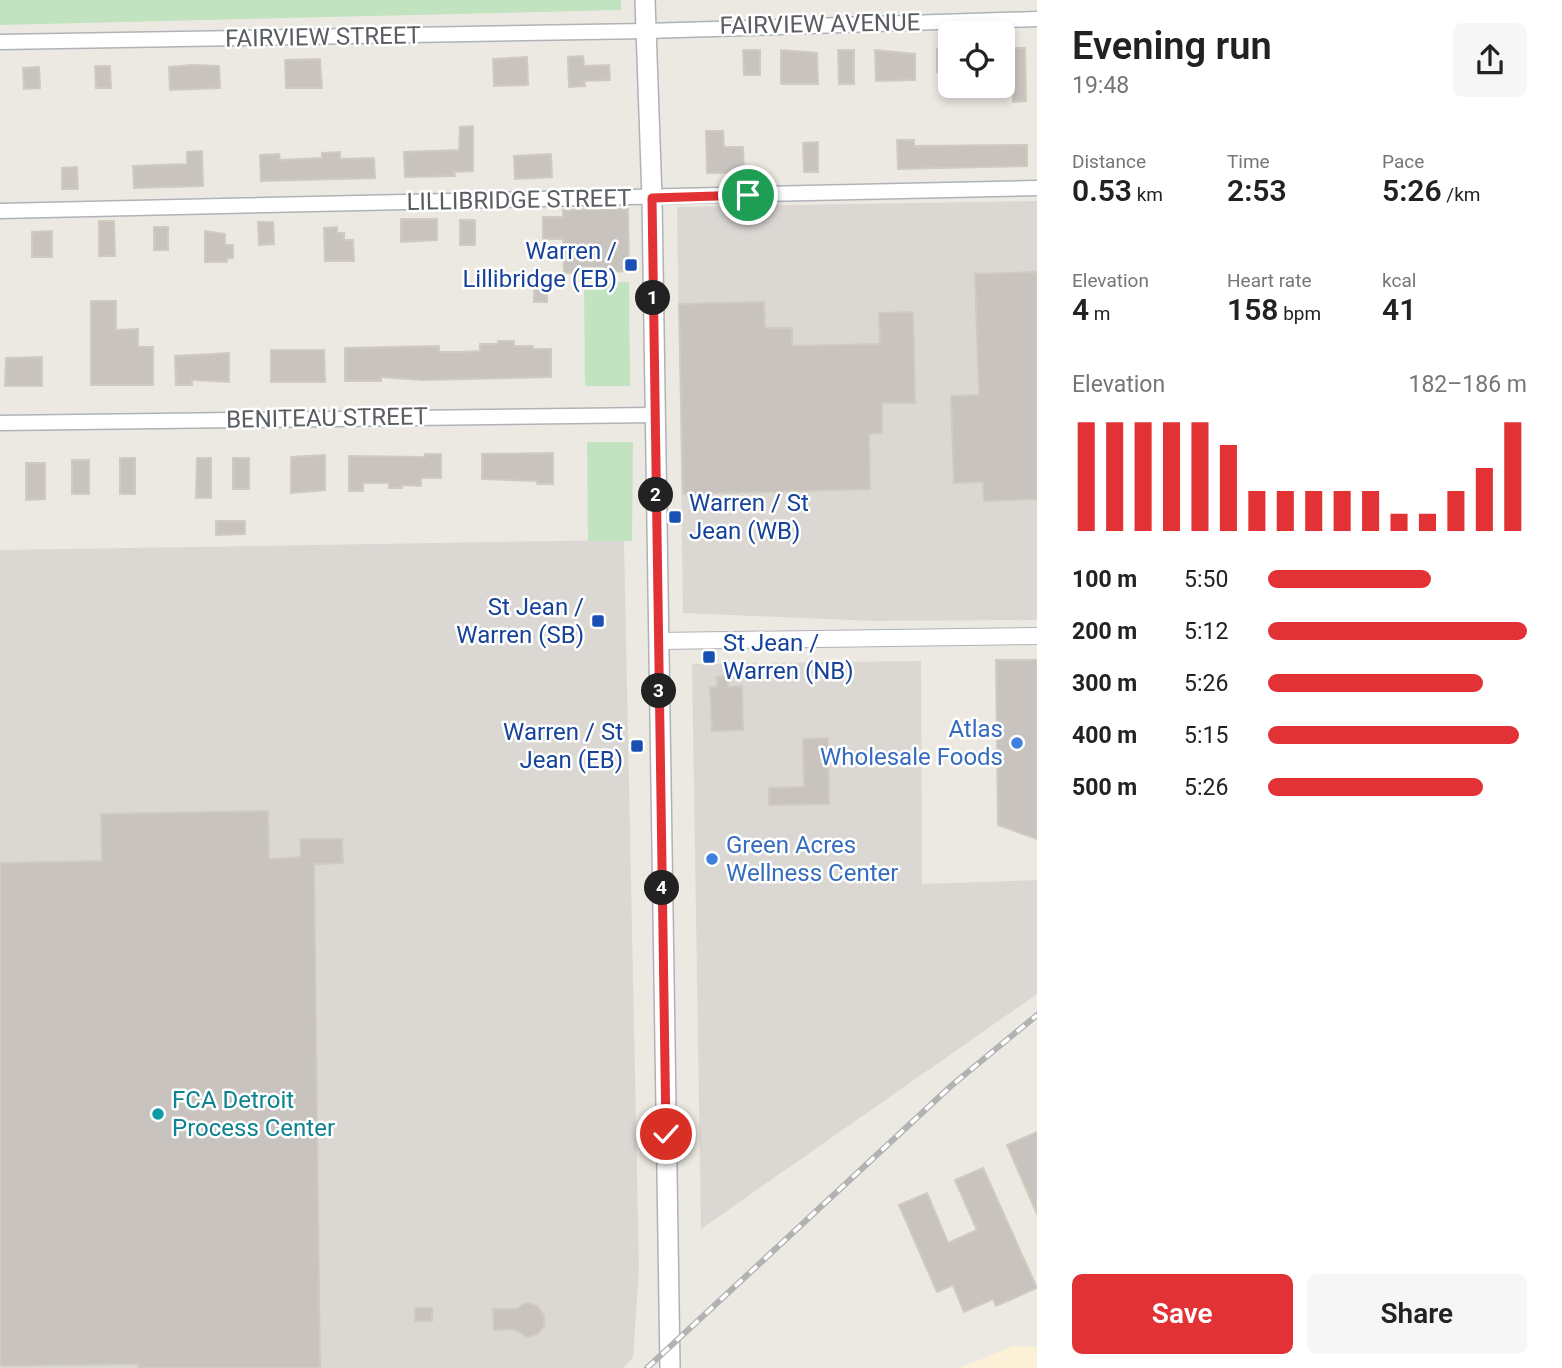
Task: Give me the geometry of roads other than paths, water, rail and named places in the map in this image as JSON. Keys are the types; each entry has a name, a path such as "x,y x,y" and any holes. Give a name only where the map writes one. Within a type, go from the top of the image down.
{"main road":[{"path":"645,0 652,198 670,1368"}],"street":[{"name":"FAIRVIEW AVENUE","path":"646,30 1037,19"},
{"name":"FAIRVIEW STREET","path":"0,42 646,30"},
{"name":"LILLIBRIDGE STREET","path":"0,211 1037,188"},
{"name":"BENITEAU STREET","path":"0,423 654,415"},
{"path":"658,640 1037,636"}],"railway":[{"path":"647,1368 951,1086 1037,1015"}],"place":[{"name":"Warren / Lillibridge (EB)","path":"631,265"},
{"name":"Warren / St Jean (WB)","path":"675,517"},
{"name":"St Jean / Warren (SB)","path":"598,621"},
{"name":"St Jean / Warren (NB)","path":"709,657"},
{"name":"Atlas Wholesale Foods","path":"1017,743"},
{"name":"Warren / St Jean (EB)","path":"637,746"},
{"name":"Green Acres Wellness Center","path":"712,859"},
{"name":"FCA Detroit Process Center","path":"158,1114"}]}
